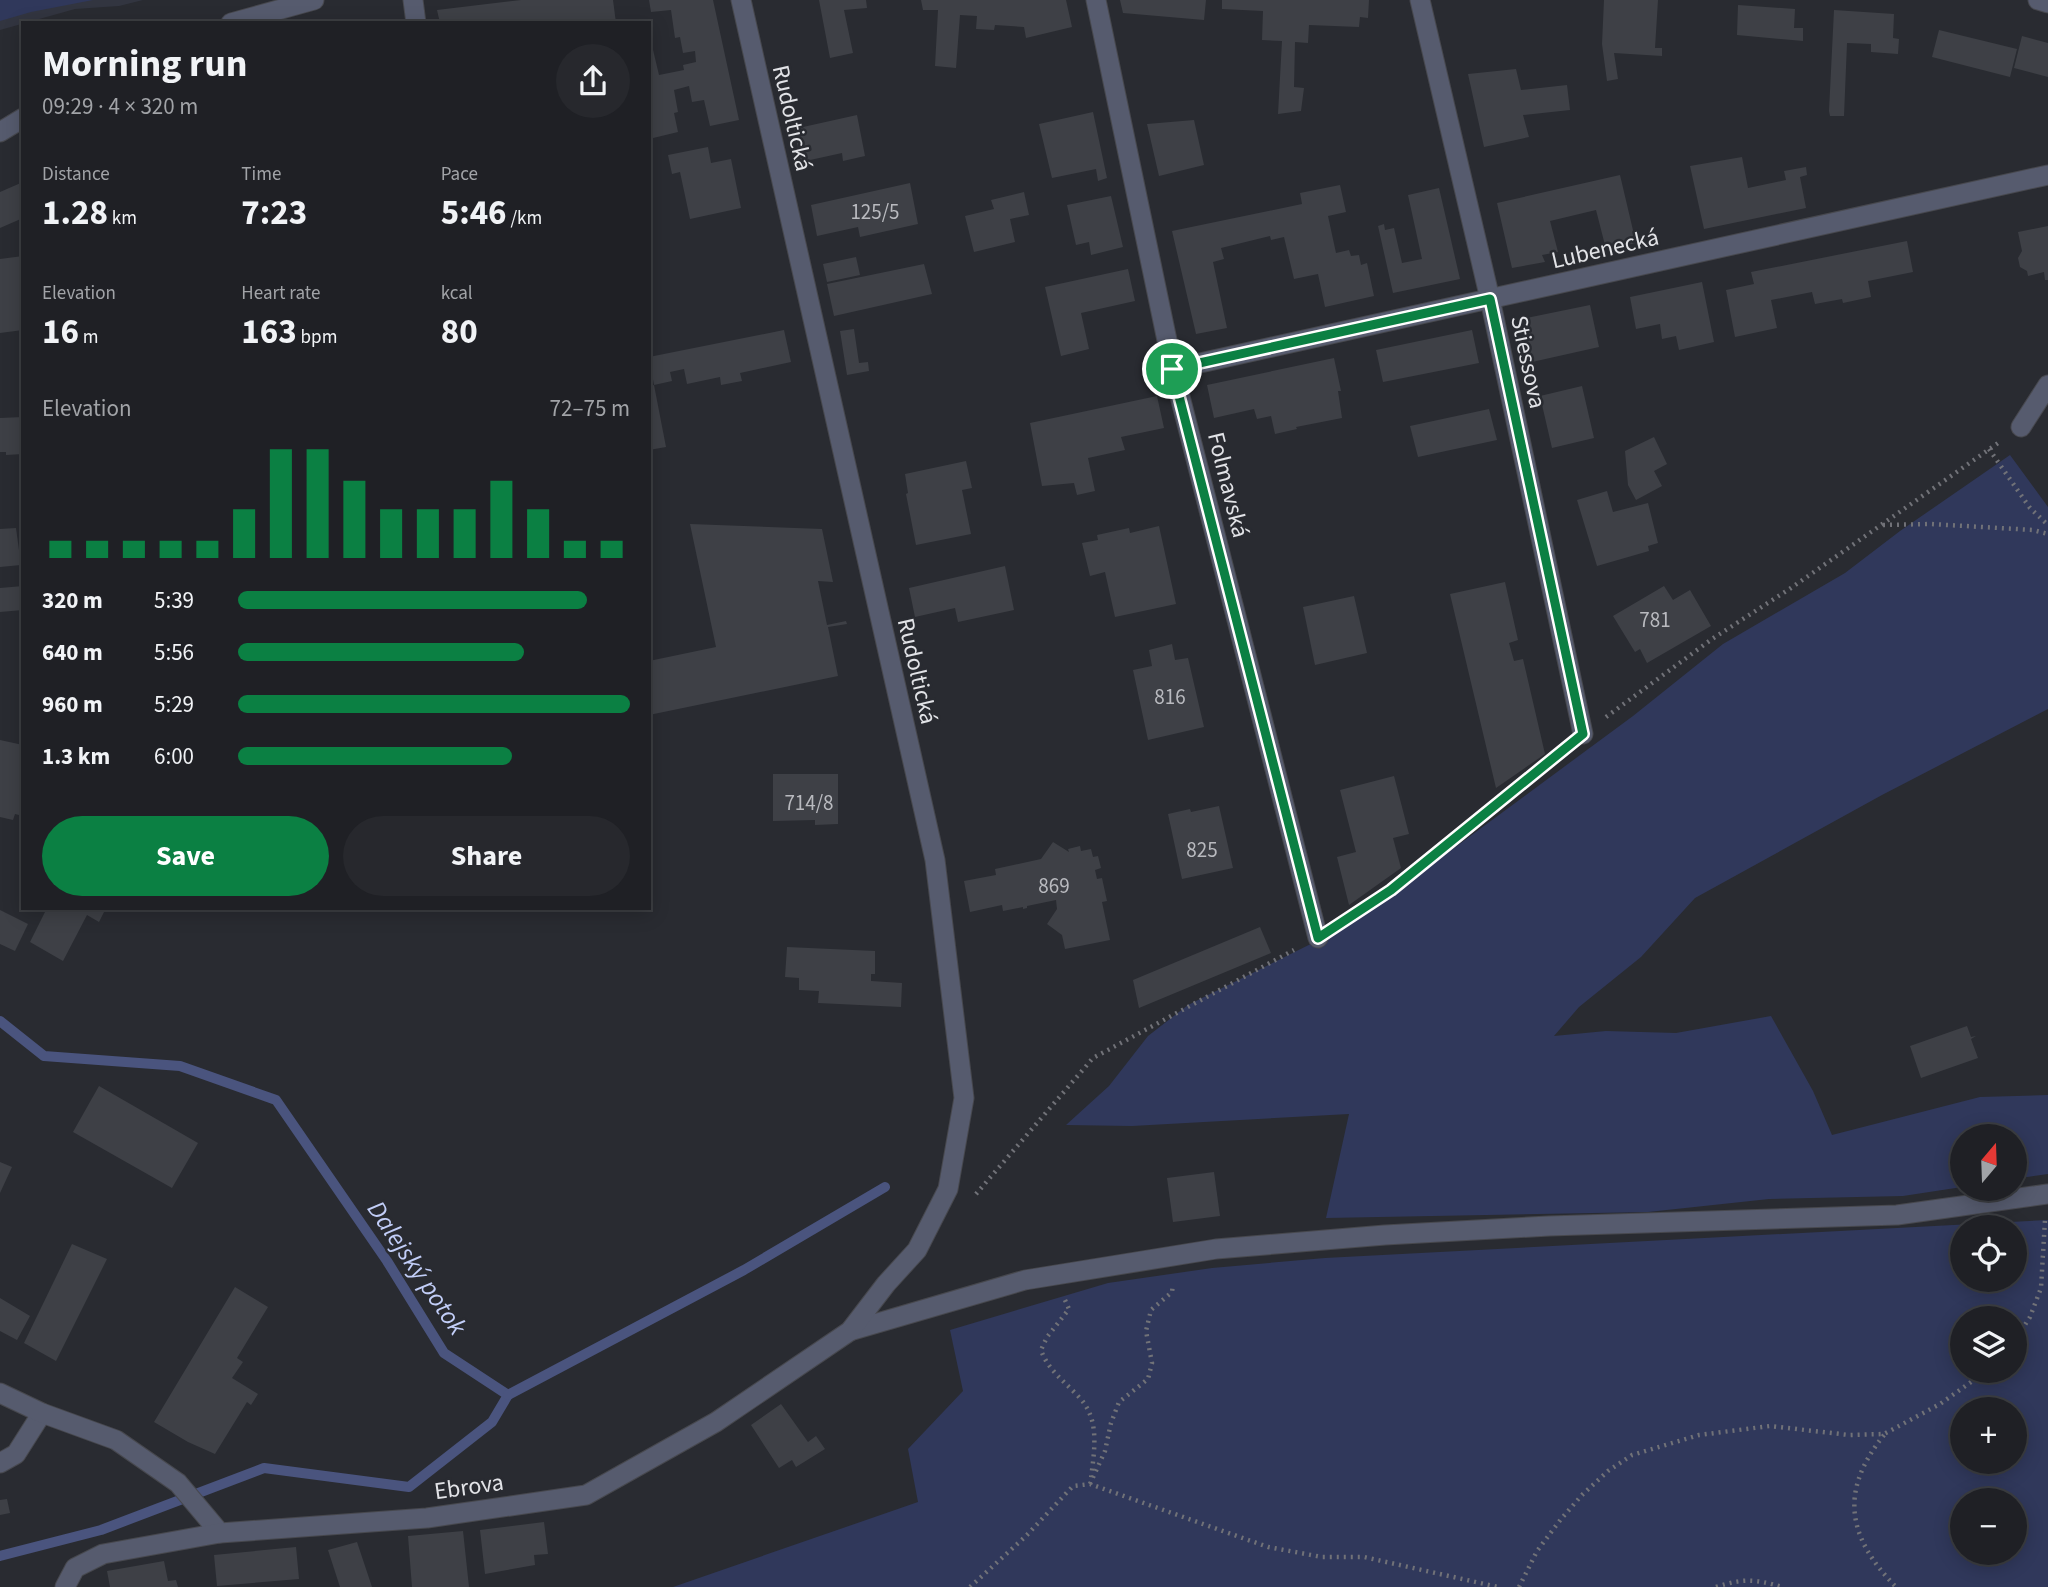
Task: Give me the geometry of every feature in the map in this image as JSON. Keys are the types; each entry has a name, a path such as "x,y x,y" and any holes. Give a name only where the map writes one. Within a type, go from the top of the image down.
{"street":[{"path":"238,21 314,0"},
{"path":"412,0 416,21"},
{"name":"Rudoltická","path":"741,0 935,860 964,1098 948,1189 917,1250 886,1284 850,1331"},
{"name":"Folmavská","path":"1096,0 1172,369 1318,938"},
{"name":"Stiessova","path":"1420,0 1490,299 1583,734"},
{"path":"2038,0 2048,3"},
{"path":"0,132 21,119"},
{"name":"Lubenecká","path":"1172,369 2048,174"},
{"path":"2021,427 2048,385"},
{"path":"850,1331 1025,1280 1216,1249 1535,1227 1897,1215 2047,1194"},
{"name":"Ebrova","path":"65,1587 75,1567 103,1554 220,1533 427,1518 586,1494 716,1422 850,1331"},
{"path":"0,1393 42,1413 116,1440 178,1483 220,1533"},
{"path":"0,1463 16,1454 42,1413"}],"path":[{"path":"971,1199 1093,1058 1318,938 1391,890 1583,734 1712,639 1882,525 2021,427"},
{"path":"1989,449 2030,508 2048,525"},
{"path":"1882,525 1931,524 2033,530 2048,534"},
{"path":"2027,1322 2041,1288 2047,1194"},
{"path":"1090,1483 1105,1451 1119,1402 1148,1379 1152,1363 1146,1331 1151,1310 1172,1292 1175,1255"},
{"path":"1025,1280 1040,1292 1057,1295 1068,1303 1066,1315 1047,1337 1041,1350 1049,1367 1081,1398 1090,1415 1096,1434 1090,1483"},
{"path":"1896,1587 1877,1568 1856,1528 1854,1514 1858,1475 1884,1434 1957,1394 1972,1383"},
{"path":"1519,1587 1537,1551 1561,1519 1608,1471 1632,1455 1689,1438 1733,1429 1770,1426 1849,1435 1884,1434"},
{"path":"970,1587 1026,1536 1073,1486 1090,1483 1268,1546 1322,1557 1364,1557 1498,1587"},
{"path":"1716,1587 1739,1580 1756,1580 1782,1587"}],"shaded area":[{"path":"0,0 143,0 119,6 75,9 32,21 21,21 21,24 0,30"},
{"path":"0,0 93,0 0,21"},
{"path":"2010,455 2048,507 2048,709 1882,795 1695,898 1641,957 1579,1007 1554,1036 1606,1031 1676,1033 1771,1016 1813,1091 1832,1135 1980,1097 2048,1095 2048,1174 2027,1177 2027,1124 1950,1124 1950,1189 1903,1196 1769,1199 1648,1212 1326,1218 1349,1114 1132,1126 1066,1125 1109,1086 1148,1036 1188,1005 1351,924 1633,716 1723,644 1845,573 1900,531"},
{"path":"2048,1220 2048,1587 673,1587 918,1502 908,1449 963,1391 950,1330 1108,1283 1212,1268 1325,1258 1950,1225 1950,1292 2027,1292 2027,1221"}],"building":[{"path":"521,0 613,0 616,21 440,21 437,10"},
{"path":"649,0 713,0 739,120 710,126 704,100 692,102 689,86 674,90 678,112 674,113 678,132 651,139 651,41 659,75 684,70 683,65 696,62 695,51 683,53 680,37 675,38 671,10 651,12"},
{"path":"819,0 866,0 867,8 844,10 853,53 830,58"},
{"path":"921,0 1066,0 1072,27 1026,38 1024,27 995,25 994,30 976,29 977,16 960,15 956,68 935,66 938,10 923,10"},
{"path":"1120,0 1206,0 1204,20 1123,13"},
{"path":"1222,0 1369,0 1368,18 1360,17 1359,27 1309,25 1308,43 1295,42 1294,87 1304,88 1301,111 1278,114 1282,41 1262,40 1263,11 1222,9"},
{"path":"1604,0 1658,0 1655,48 1662,48 1662,56 1614,53 1618,79 1607,81 1602,44"},
{"path":"1738,5 1795,9 1794,28 1803,28 1803,41 1737,35"},
{"path":"1834,10 1894,14 1893,38 1899,39 1898,54 1871,52 1871,44 1847,43 1844,116 1830,116 1829,111"},
{"path":"1939,30 2017,49 2010,77 1932,57"},
{"path":"2022,36 2048,43 2048,77 2014,68"},
{"path":"1516,69 1521,90 1567,85 1570,110 1523,115 1529,137 1484,147 1468,74"},
{"path":"1093,112 1107,178 1098,181 1096,169 1052,178 1039,124"},
{"path":"857,115 865,156 843,161 842,153 801,162 794,129"},
{"path":"1194,120 1204,165 1159,176 1147,124"},
{"path":"708,147 711,163 731,159 741,208 690,219 680,172 672,174 668,155"},
{"path":"1742,157 1748,188 1786,180 1784,171 1806,167 1807,175 1800,177 1806,208 1704,229 1690,166"},
{"path":"1620,175 1636,243 1606,249 1596,210 1550,221 1558,252 1542,255 1545,262 1512,268 1497,203"},
{"path":"21,183 21,219 0,228 0,192"},
{"path":"910,183 918,224 860,237 858,227 817,236 811,205"},
{"path":"1340,185 1346,212 1328,216 1336,253 1349,250 1351,256 1359,255 1361,265 1367,263 1374,296 1325,307 1318,274 1294,279 1284,237 1271,240 1270,236 1221,248 1224,259 1213,262 1227,328 1196,334 1172,231 1302,204 1300,193"},
{"path":"1439,188 1460,279 1393,293 1378,226 1384,224 1385,230 1394,228 1402,263 1422,259 1408,195"},
{"path":"1024,192 1029,215 1010,219 1015,242 974,252 965,216 994,209 991,200"},
{"path":"1111,196 1123,247 1091,255 1089,242 1076,245 1067,205"},
{"path":"2048,226 2048,280 2045,280 2044,272 2028,276 2027,271 2020,267 2018,258 2022,251 2018,232"},
{"path":"1907,241 1913,272 1868,281 1871,297 1843,303 1842,299 1815,304 1812,292 1771,300 1777,328 1735,337 1726,290 1754,284 1751,272"},
{"path":"21,256 21,330 0,333 0,259"},
{"path":"856,257 860,275 827,282 823,264"},
{"path":"924,264 932,294 834,316 827,284"},
{"path":"1128,269 1135,301 1081,313 1089,349 1061,356 1045,287"},
{"path":"1702,282 1714,342 1679,350 1676,336 1662,339 1660,324 1636,329 1630,297"},
{"path":"1590,305 1599,347 1532,362 1522,319"},
{"path":"854,329 859,363 868,362 869,371 847,375 840,331"},
{"path":"784,330 791,362 740,373 742,381 721,385 720,377 687,384 684,369 670,372 672,381 654,385 651,357"},
{"path":"1472,330 1479,363 1383,382 1376,350"},
{"path":"1334,358 1341,391 1338,391 1342,418 1275,434 1271,416 1257,419 1254,409 1214,418 1207,385"},
{"path":"654,385 666,447 651,450 652,415 651,386"},
{"path":"1582,386 1594,438 1552,448 1540,396"},
{"path":"1157,396 1164,428 1121,437 1125,450 1088,458 1095,491 1077,495 1074,483 1042,486 1030,423"},
{"path":"1489,409 1497,440 1418,457 1410,426"},
{"path":"21,417 21,454 6,455 6,452 0,452 0,418"},
{"path":"1654,437 1667,464 1654,471 1662,486 1636,500 1628,485 1625,451"},
{"path":"966,461 972,488 962,490 971,534 916,545 905,474"},
{"path":"1607,491 1613,512 1648,503 1658,543 1648,546 1649,551 1597,566 1577,500"},
{"path":"690,524 822,529 833,582 818,581 827,625 846,621 847,624 828,627 838,676 651,715 651,661 716,647"},
{"path":"1159,526 1176,604 1115,617 1105,572 1090,576 1082,543 1098,540 1097,535 1129,528 1130,533"},
{"path":"16,528 21,565 0,567 0,529"},
{"path":"1005,566 1014,610 958,622 955,608 915,617 909,588"},
{"path":"1505,582 1518,640 1509,643 1514,661 1523,659 1545,754 1496,788 1450,594"},
{"path":"21,586 21,610 0,612 0,588"},
{"path":"1664,586 1673,600 1690,590 1711,626 1647,663 1640,649 1635,652 1613,616"},
{"path":"1354,596 1367,653 1315,665 1303,607"},
{"path":"1172,644 1175,660 1188,658 1204,727 1148,740 1133,670 1152,666 1149,650"},
{"path":"0,740 21,745 21,816 15,814 13,820 0,817"},
{"path":"773,774 838,774 838,824 815,825 815,820 773,821"},
{"path":"1394,776 1409,834 1393,838 1401,868 1349,905 1337,857 1356,852 1340,790"},
{"path":"1219,806 1233,868 1182,879 1168,814"},
{"path":"1053,842 1069,852 1068,849 1080,846 1081,851 1091,849 1093,857 1098,856 1101,868 1095,870 1097,879 1102,878 1107,901 1102,902 1110,940 1065,949 1062,935 1047,924 1057,909 1056,900 1023,909 1003,911 1002,905 970,912 964,881 996,875 995,869 1041,859"},
{"path":"0,910 28,924 15,951 0,944"},
{"path":"46,910 105,910 99,922 87,915 63,961 30,942"},
{"path":"1260,927 1271,953 1139,1008 1133,980"},
{"path":"787,947 875,951 875,974 871,974 871,981 902,983 901,1007 818,1003 819,991 799,990 799,978 785,977"},
{"path":"1967,1026 1971,1037 1976,1036 1971,1039 1978,1058 1921,1078 1910,1046"},
{"path":"99,1086 198,1143 172,1188 73,1132"},
{"path":"0,1162 12,1167 0,1193"},
{"path":"1214,1172 1220,1216 1173,1222 1167,1178"},
{"path":"72,1244 107,1259 56,1361 24,1343"},
{"path":"235,1287 268,1307 237,1358 243,1362 232,1378 258,1394 251,1405 247,1402 215,1454 154,1422"},
{"path":"0,1298 30,1316 17,1340 0,1331"},
{"path":"781,1404 808,1442 816,1436 825,1449 796,1467 792,1460 779,1468 751,1425"},
{"path":"7,1499 10,1513 0,1515 0,1500"},
{"path":"544,1522 548,1554 534,1555 535,1565 485,1574 480,1530"},
{"path":"463,1531 469,1587 412,1587 408,1536"},
{"path":"357,1542 372,1587 340,1587 328,1550"},
{"path":"296,1547 299,1579 217,1586 214,1555"},
{"path":"164,1561 168,1581 176,1580 178,1587 110,1587 107,1571"}],"waterway":[{"name":"Dalejský potok","path":"0,1021 44,1056 180,1066 276,1100 387,1261 444,1353 508,1395 492,1422 409,1487 264,1468 101,1530 0,1556"},
{"path":"508,1395 744,1270 885,1187"}],"route":[{"path":"1490,299 1583,734 1391,890 1318,938 1294,843 1172,369 1490,299"}]}
